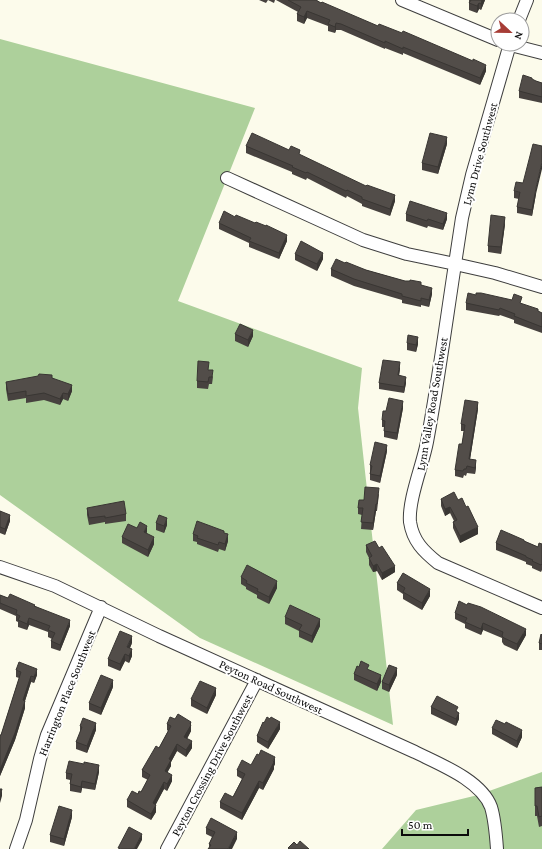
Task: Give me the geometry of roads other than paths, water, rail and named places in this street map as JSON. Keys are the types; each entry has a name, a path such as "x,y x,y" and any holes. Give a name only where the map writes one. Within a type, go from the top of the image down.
{"street":[{"path":"402,0 490,37"},
{"path":"522,12 527,0"},
{"path":"530,49 542,52"},
{"name":"Lynn Drive Southwest","path":"455,264 462,218 472,175 507,52"},
{"path":"227,178 363,240 407,254 495,273 542,287"},
{"name":"Lynn Valley Road Southwest","path":"455,264 427,443 411,507 410,521 414,536 424,552 438,563 542,608"},
{"name":"Peyton Road Southwest","path":"0,567 55,586 159,636 409,749 456,773 479,789 486,797 491,807 496,834 496,849"},
{"name":"Harrington Place Southwest","path":"16,849 26,820 47,735 101,607"},
{"name":"Peyton Crossing Drive Southwest","path":"167,849 257,680"}]}
